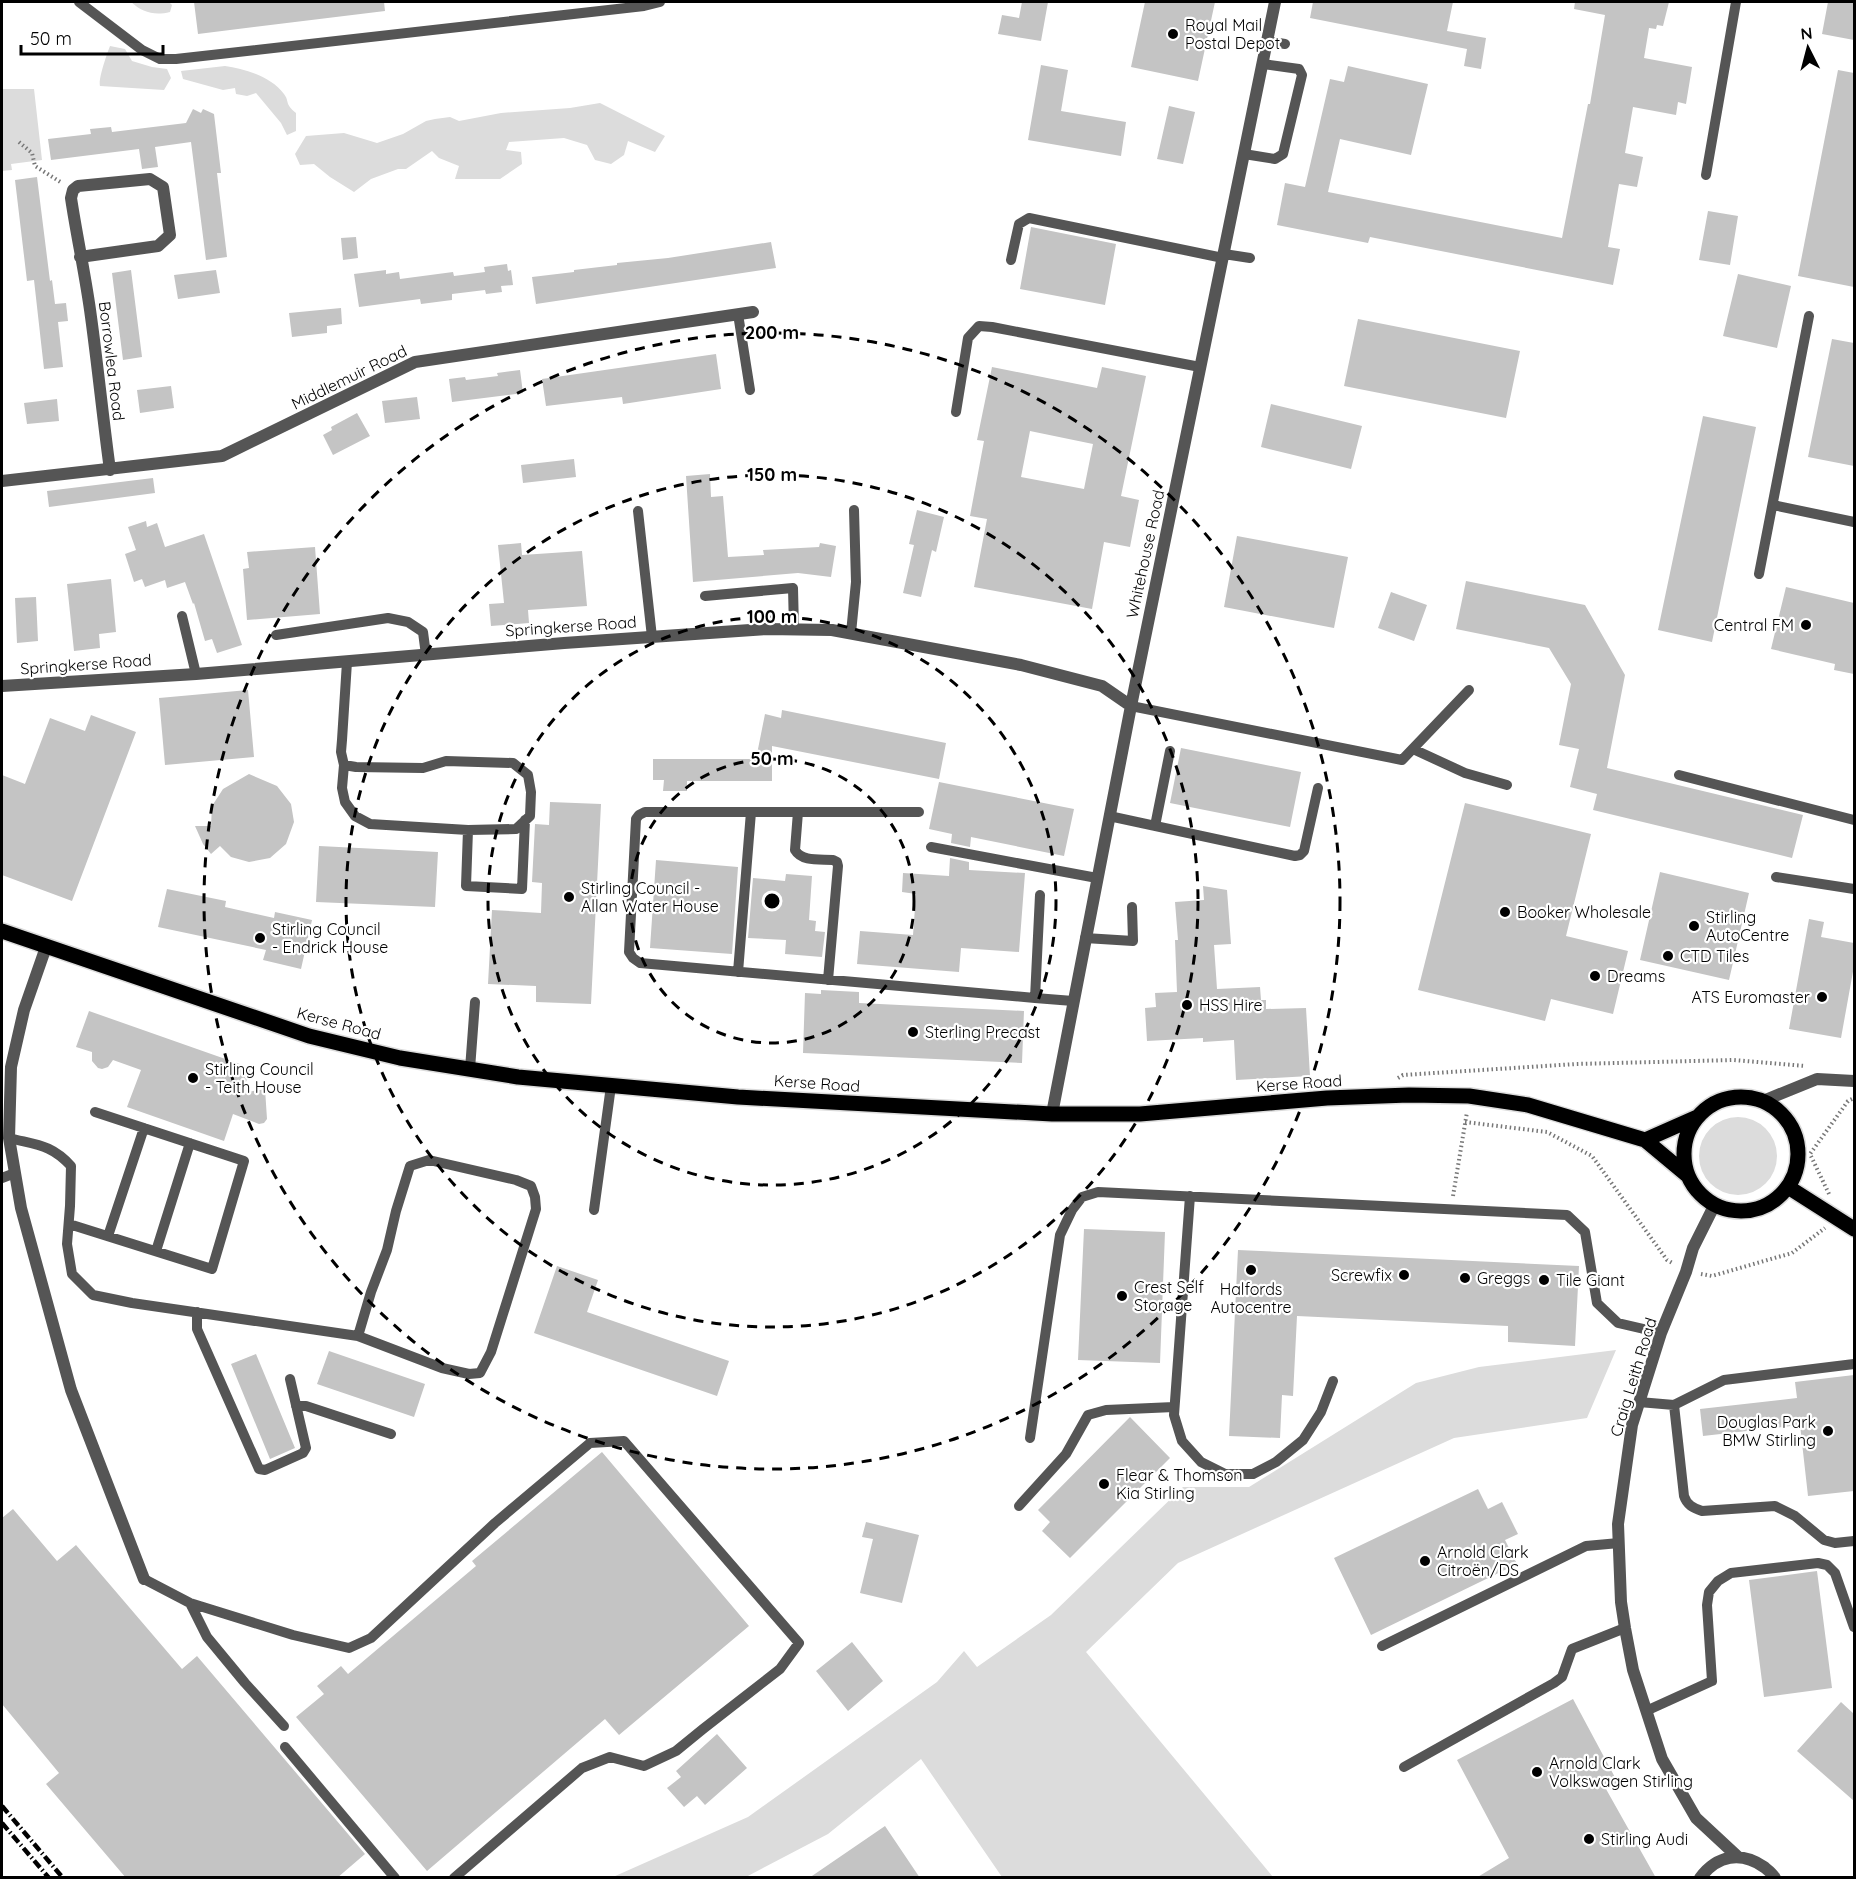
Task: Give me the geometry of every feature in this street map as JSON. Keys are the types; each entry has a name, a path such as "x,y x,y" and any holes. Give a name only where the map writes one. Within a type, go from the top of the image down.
{"main road":[{"name":"Kerse Road","path":"2,931 309,1036 400,1058 518,1077 738,1096 1052,1114 1140,1114 1327,1098 1409,1095 1469,1096 1528,1105 1645,1140 1687,1176"},
{"path":"1645,1140 1697,1117 1711,1105 1728,1098 1746,1097 1763,1101 1784,1116 1797,1138 1799,1155 1796,1172 1788,1187 1777,1200 1763,1208 1747,1212 1730,1211 1714,1206 1703,1198 1687,1176 1683,1160 1684,1145 1697,1117"},
{"path":"1788,1187 1854,1229"}],"street":[{"name":"Whitehouse Road","path":"1052,1114 1131,706 1275,2"},
{"path":"73,190 78,186 150,179 163,187 170,235 158,246 80,257"},
{"name":"Borrowlea Road","path":"73,190 71,198 91,317 110,470"},
{"name":"Middlemuir Road","path":"2,481 222,456 415,362 753,312"},
{"name":"Springkerse Road","path":"2,686 196,674 652,637 794,629 851,633 1021,665 1102,686 1131,706"},
{"path":"46,947 24,1010 11,1067 6,1093 9,1138 21,1208 71,1390 144,1579"},
{"path":"1763,1101 1817,1079 1854,1081"},
{"name":"Craig Leith Road","path":"1714,1206 1693,1248 1686,1272 1661,1333 1632,1425 1618,1524 1621,1602 1633,1670 1662,1759 1696,1818 1738,1857 1754,1860 1775,1878"},
{"path":"1700,1878 1707,1868 1720,1860 1738,1857"}],"lane":[{"path":"79,2 142,50 160,59 176,59 644,6 660,2"},
{"path":"1706,175 1736,2"},
{"path":"1267,41 1285,44"},
{"path":"1244,154 1275,159 1283,154 1302,75 1299,69 1263,64"},
{"path":"1011,260 1019,224 1029,218 1223,256 1250,258"},
{"path":"738,314 750,390"},
{"path":"1760,574 1809,316"},
{"path":"956,412 968,338 979,326 1200,367"},
{"path":"1773,505 1854,522"},
{"path":"851,633 856,582 854,510"},
{"path":"638,511 652,637"},
{"path":"705,596 793,588 794,629"},
{"path":"182,616 196,674"},
{"path":"276,635 388,618 408,622 423,632 426,655"},
{"path":"344,765 423,768 446,761 513,763 528,775 531,792 530,816 516,829 468,830 370,824 355,816 345,802 342,788 344,765 341,752 347,662"},
{"path":"1131,706 1402,760 1469,690"},
{"path":"1413,749 1465,773 1507,785"},
{"path":"1155,826 1170,751"},
{"path":"1679,776 1854,820"},
{"path":"1109,816 1295,856 1304,851 1318,788"},
{"path":"919,812 645,812 639,814 636,819 629,952 639,963 1073,1001"},
{"path":"738,972 751,812"},
{"path":"798,812 795,850 798,855 804,858 833,860 838,866 828,980"},
{"path":"468,830 466,886 522,889 525,820"},
{"path":"931,847 1097,878"},
{"path":"1776,877 1854,888"},
{"path":"1035,998 1041,895"},
{"path":"1085,938 1133,941 1132,907"},
{"path":"470,1069 475,1002"},
{"path":"594,1210 611,1086"},
{"path":"69,1224 212,1269 244,1161 95,1112"},
{"path":"108,1236 144,1128"},
{"path":"9,1138 59,1153 71,1166 67,1244 72,1274 93,1295 358,1336 442,1368 469,1374 480,1373 491,1352 536,1209 531,1186 516,1180 429,1160 410,1166 387,1250 358,1336"},
{"path":"156,1251 190,1143"},
{"path":"2,1178 15,1173"},
{"path":"1030,1438 1060,1235 1072,1210 1082,1197 1098,1192 1567,1215 1585,1232 1597,1303 1618,1323 1661,1333"},
{"path":"1190,1196 1174,1407 1174,1415 1182,1441 1201,1462 1225,1474 1253,1474 1276,1462 1303,1440 1322,1412 1334,1381"},
{"path":"197,1312 197,1329 259,1469 265,1470 303,1453 306,1448 290,1379"},
{"path":"1639,1402 1674,1405 1724,1380 1854,1364"},
{"path":"1674,1405 1684,1496 1692,1508 1702,1511 1775,1506 1795,1516 1824,1540 1835,1543 1854,1541"},
{"path":"296,1406 306,1406 391,1434"},
{"path":"1019,1506 1066,1454 1088,1415 1106,1410 1174,1407"},
{"path":"144,1579 190,1603 293,1635 349,1648 371,1638 495,1523 590,1443 624,1441 799,1643 780,1668 676,1751 644,1766 610,1757 582,1768 454,1878"},
{"path":"1382,1646 1586,1546 1619,1543"},
{"path":"1646,1711 1712,1681 1707,1605 1709,1592 1718,1581 1731,1573 1818,1563 1827,1565 1835,1573 1854,1627"},
{"path":"190,1603 207,1637 284,1726"},
{"path":"1404,1767 1554,1683 1562,1677 1572,1649 1625,1628"},
{"path":"285,1747 395,1878"}],"path":[{"path":"19,142 32,153 35,166 73,190"},
{"path":"1394,1080 1403,1075 1576,1064 1733,1060 1812,1066"},
{"path":"1451,1209 1469,1096"},
{"path":"1830,1196 1810,1154 1848,1101 1854,1098"},
{"path":"1465,1122 1546,1132 1592,1156 1667,1260 1686,1272 1712,1276 1792,1253 1837,1218"}],"shaded area":[{"path":"131,2 169,2 172,5 170,12 154,13 144,11"},
{"path":"110,46 125,49 132,61 167,69 171,78 164,90 100,86 101,72"},
{"path":"225,66 257,74 279,88 296,113 296,131 287,135 281,123 256,93 247,96 236,94 235,88 223,90 183,79 181,71"},
{"path":"2,89 34,89 42,160 11,164 12,170 2,171"},
{"path":"600,103 665,136 655,152 628,141 624,155 611,164 595,160 587,145 564,138 509,142 506,150 521,152 522,164 500,179 455,179 459,166 439,158 432,151 406,169 398,169 371,179 354,192 314,164 300,165 295,154 306,136 344,133 377,143 435,119 450,117 459,121 501,113 570,108"},
{"path":"1738,1117 1753,1120 1766,1128 1774,1141 1777,1156 1774,1171 1766,1184 1753,1192 1738,1195 1723,1192 1710,1184 1702,1171 1699,1156 1702,1141 1710,1128 1723,1120"},
{"path":"1616,1350 1587,1418 1454,1438 1178,1563 1086,1652 1273,1877 1002,1877 921,1759 828,1834 746,1877 613,1877 748,1817 937,1682 964,1651 977,1667 1051,1615 1183,1487 1249,1487 1416,1383 1479,1367"}],"building":[{"path":"194,2 384,2 385,11 198,34"},
{"path":"1022,2 1048,2 1041,41 998,34 1002,15 1019,18"},
{"name":"Royal Mail Postal Depot","path":"1145,2 1215,2 1198,81 1131,67"},
{"path":"1313,2 1453,2 1447,31 1486,38 1481,69 1464,66 1467,49 1310,18"},
{"path":"1575,2 1669,2 1663,26 1657,25 1656,29 1649,28 1644,58 1692,67 1686,104 1678,102 1676,115 1633,107 1625,153 1643,157 1637,187 1619,184 1608,247 1620,249 1613,285 1370,237 1368,243 1277,225 1285,183 1305,187 1330,79 1344,82 1348,66 1428,84 1411,155 1340,139 1328,192 1562,238 1588,104 1590,104 1605,15 1574,9"},
{"path":"1828,2 1854,2 1854,40 1822,34"},
{"path":"1041,65 1068,70 1061,111 1126,122 1121,156 1028,140"},
{"path":"1838,70 1854,73 1854,287 1798,276"},
{"path":"1169,106 1195,112 1183,164 1157,159"},
{"path":"193,109 201,113 203,109 214,114 221,173 217,173 227,257 206,260 191,142 155,147 158,167 142,169 139,149 51,160 48,139 91,134 90,129 111,127 112,132 186,123"},
{"path":"37,177 50,281 52,280 55,304 66,303 68,321 58,322 63,367 44,369 34,280 27,281 15,180"},
{"path":"1708,211 1738,216 1730,265 1699,260"},
{"path":"1031,227 1116,244 1105,305 1020,289"},
{"path":"356,237 358,258 343,260 341,238"},
{"path":"771,242 776,268 536,304 532,277"},
{"path":"507,264 508,271 511,270 513,285 501,286 502,292 486,294 485,290 452,294 452,300 421,304 420,299 359,307 354,274 386,270 386,274 399,272 400,279 453,272 454,276 485,272 484,267"},
{"path":"131,270 142,357 123,360 112,273"},
{"path":"216,270 220,293 178,299 174,275"},
{"path":"1738,274 1791,286 1777,348 1723,336"},
{"path":"341,308 342,324 327,326 327,333 292,337 289,313"},
{"path":"1358,319 1520,351 1506,418 1344,386"},
{"path":"1832,339 1854,343 1854,466 1808,457"},
{"path":"716,354 721,389 623,404 622,397 546,406 542,379"},
{"path":"992,367 1097,388 1102,367 1146,376 1121,496 1139,500 1130,547 1104,542 1092,609 974,587 987,519 970,516 984,441 977,440","holes":["1030,431 1093,444 1084,489 1021,477"]},
{"path":"520,370 523,393 452,402 449,379 465,377 466,380 498,376 497,373"},
{"path":"171,386 174,408 140,413 137,390"},
{"path":"417,397 420,419 385,423 382,401"},
{"path":"57,399 59,421 27,424 24,403"},
{"path":"1271,404 1362,426 1351,469 1261,447"},
{"path":"357,413 370,436 333,455 323,435 332,430 331,427"},
{"path":"1703,416 1756,427 1712,642 1658,630"},
{"path":"574,459 576,477 523,483 521,465"},
{"path":"710,474 711,497 723,496 728,557 764,555 763,550 819,547 820,543 836,546 831,577 798,573 693,582 686,476"},
{"path":"153,478 155,493 49,507 47,491"},
{"path":"917,510 944,517 936,552 932,550 921,597 903,593 914,545 909,544"},
{"path":"146,521 147,527 157,523 165,547 204,534 242,645 217,653 212,639 205,641 185,582 167,588 165,580 145,587 142,579 134,582 125,554 136,550 128,527"},
{"path":"1237,536 1348,557 1334,628 1224,607"},
{"path":"521,543 522,555 582,551 587,606 528,610 529,623 491,626 489,604 504,603 498,545"},
{"path":"315,547 320,614 247,620 243,569 249,568 247,552"},
{"path":"111,579 116,632 99,634 100,648 74,651 67,584"},
{"path":"1466,581 1585,605 1625,675 1607,768 1803,815 1792,858 1593,810 1597,794 1570,787 1579,749 1559,745 1571,684 1549,648 1456,629"},
{"name":"Central FM","path":"1786,587 1854,603 1854,674 1834,670 1835,664 1771,649"},
{"path":"1391,592 1427,605 1414,641 1378,628"},
{"path":"36,597 38,641 17,643 15,598"},
{"path":"248,690 254,757 165,765 159,698"},
{"path":"782,710 946,743 939,779 772,746 772,781 687,781 687,791 663,791 664,780 653,780 653,759 756,759 765,714 781,718"},
{"path":"91,715 136,732 72,901 2,875 2,775 25,784 50,718 85,731"},
{"path":"1181,748 1301,772 1290,827 1170,803"},
{"path":"249,774 277,786 291,804 294,822 286,844 270,858 249,862 231,857 220,846 211,854 203,844 195,826 211,826 212,806 223,789"},
{"path":"939,782 1074,809 1064,856 971,837 970,847 951,843 952,834 929,829"},
{"name":"Stirling Council - Allan Water House","path":"550,802 601,804 591,1004 536,1002 536,986 488,984 492,910 541,913 542,883 532,882 535,824 549,825"},
{"name":"Booker Wholesale","path":"1465,803 1591,834 1566,936 1628,951 1613,1014 1551,999 1545,1021 1418,990"},
{"path":"319,846 438,852 435,907 316,902"},
{"path":"950,858 969,862 969,870 1025,873 1019,952 961,948 959,972 857,964 860,931 913,935 916,894 902,892 903,873 949,876"},
{"path":"656,860 738,867 732,954 650,948"},
{"name":"Stirling AutoCentre","path":"1660,872 1749,893 1729,980 1640,960"},
{"path":"786,874 812,876 809,920 816,921 815,931 825,932 822,957 785,954 786,940 748,938 753,878 785,881"},
{"path":"1203,886 1227,890 1231,944 1214,945 1217,989 1260,987 1261,1000 1266,1000 1266,1009 1306,1008 1310,1076 1236,1080 1234,1040 1203,1042 1203,1038 1147,1041 1145,1008 1156,1007 1155,993 1177,992 1175,940 1178,940 1175,902 1204,900"},
{"name":"Stirling Council - Endrick House","path":"167,889 226,901 225,907 274,918 275,912 312,920 301,969 263,960 266,950 158,927"},
{"name":"ATS Euromaster","path":"1809,919 1824,922 1821,937 1854,943 1854,966 1841,1038 1789,1029"},
{"name":"Sterling Precast","path":"821,990 859,992 859,1003 1024,1011 1022,1063 803,1053 805,993 821,994"},
{"name":"Stirling Council - Teith House","path":"89,1011 251,1068 242,1093 265,1089 267,1119 264,1123 259,1124 233,1114 224,1141 127,1107 141,1070 113,1060 108,1067 98,1068 92,1061 92,1052 76,1047"},
{"name":"Crest Self Storage","path":"1084,1229 1165,1232 1160,1363 1078,1360"},
{"path":"1238,1250 1579,1266 1575,1346 1508,1342 1508,1326 1297,1316 1293,1396 1282,1395 1280,1438 1229,1436"},
{"path":"557,1266 598,1280 587,1312 729,1361 717,1396 534,1333"},
{"path":"329,1351 425,1384 414,1417 317,1384"},
{"path":"256,1354 295,1448 270,1459 231,1364"},
{"name":"Douglas Park BMW Stirling","path":"1854,1375 1854,1491 1808,1496 1800,1425 1703,1436 1700,1409 1797,1398 1795,1382"},
{"name":"Flear & Thomson Kia Stirling","path":"1130,1417 1170,1458 1070,1558 1042,1531 1050,1522 1038,1510"},
{"path":"602,1452 749,1626 619,1735 605,1719 427,1871 296,1717 324,1694 317,1686 341,1666 348,1674 476,1566 472,1561"},
{"name":"Arnold Clark Citroën/DS","path":"1478,1489 1488,1509 1502,1502 1518,1534 1505,1540 1517,1564 1371,1635 1334,1558"},
{"path":"13,1509 57,1561 76,1545 182,1669 197,1656 365,1854 337,1878 126,1878 46,1784 59,1773 2,1704 2,1518"},
{"path":"866,1522 919,1535 902,1603 860,1593 873,1539 862,1537"},
{"path":"1817,1571 1832,1688 1764,1697 1749,1580"},
{"path":"852,1642 883,1681 848,1711 816,1671"},
{"name":"Arnold Clark Volkswagen Stirling","path":"1573,1699 1618,1783 1606,1789 1656,1878 1476,1878 1509,1858 1457,1760"},
{"path":"1841,1702 1854,1714 1854,1801 1797,1751"},
{"path":"717,1734 747,1768 705,1805 697,1796 684,1807 667,1788 681,1777 676,1771"},
{"path":"885,1826 920,1878 809,1878"}],"railway":[{"path":"2,1806 63,1878"},
{"path":"2,1823 49,1878"}],"place":[{"name":"Royal Mail Postal Depot","path":"1173,34"},
{"name":"Central FM","path":"1806,625"},
{"name":"Stirling Council - Allan Water House","path":"569,897"},
{"name":"Booker Wholesale","path":"1505,912"},
{"name":"Stirling AutoCentre","path":"1694,926"},
{"name":"Stirling Council - Endrick House","path":"260,938"},
{"name":"CTD Tiles","path":"1668,956"},
{"name":"Dreams","path":"1595,976"},
{"name":"ATS Euromaster","path":"1822,997"},
{"name":"HSS Hire","path":"1187,1005"},
{"name":"Sterling Precast","path":"913,1032"},
{"name":"Stirling Council - Teith House","path":"193,1078"},
{"name":"Halfords Autocentre","path":"1251,1270"},
{"name":"Screwfix","path":"1404,1275"},
{"name":"Greggs","path":"1465,1278"},
{"name":"Tile Giant","path":"1544,1280"},
{"name":"Crest Self Storage","path":"1122,1296"},
{"name":"Douglas Park BMW Stirling","path":"1828,1431"},
{"name":"Flear & Thomson Kia Stirling","path":"1104,1484"},
{"name":"Arnold Clark Citroën/DS","path":"1425,1561"},
{"name":"Arnold Clark Volkswagen Stirling","path":"1537,1772"},
{"name":"Stirling Audi","path":"1589,1839"}]}
